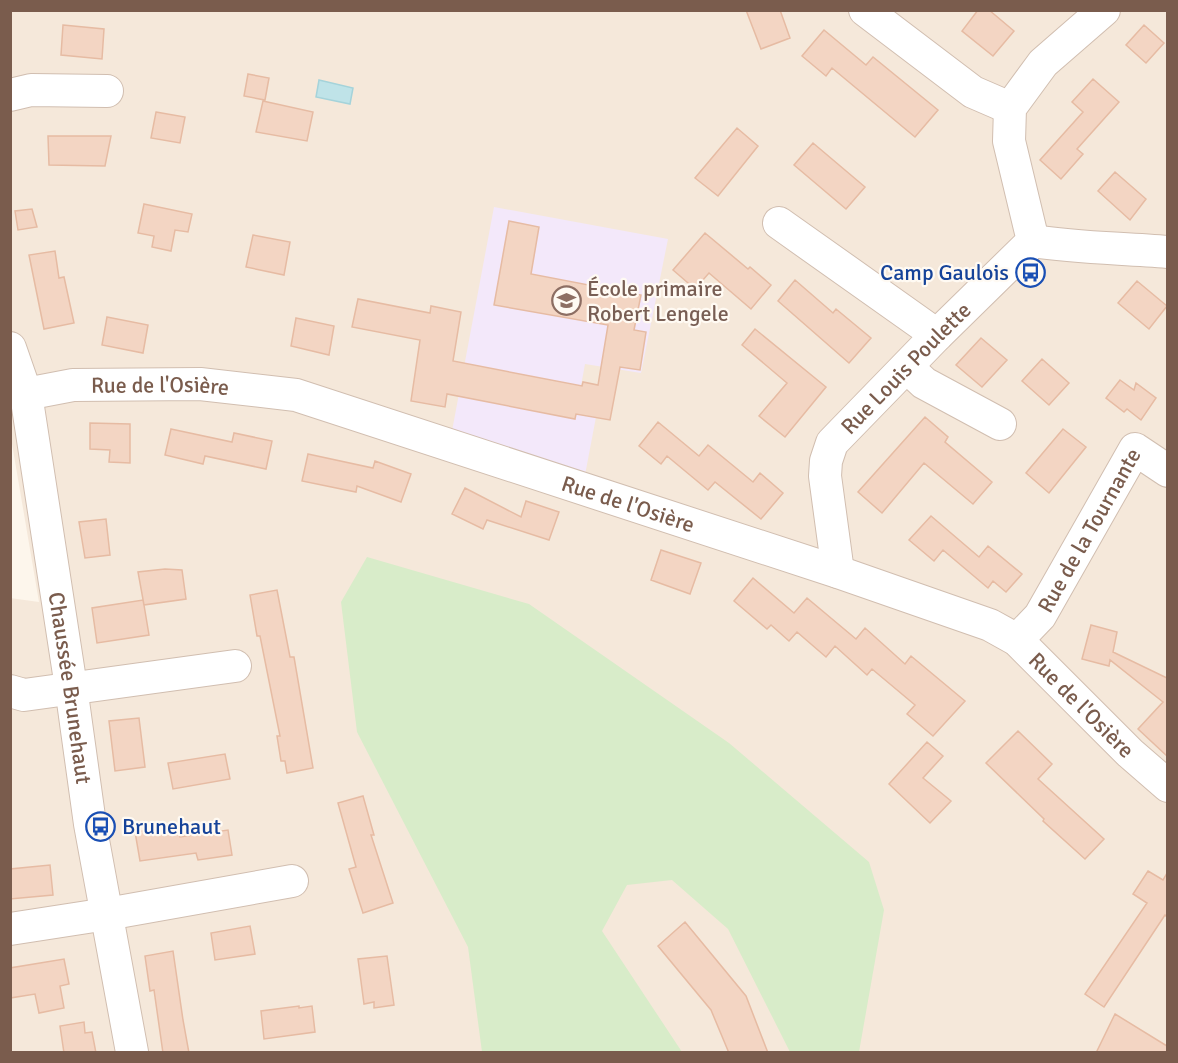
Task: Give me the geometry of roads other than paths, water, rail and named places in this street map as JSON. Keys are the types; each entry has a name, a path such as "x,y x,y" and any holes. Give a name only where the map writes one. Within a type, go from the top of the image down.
{"street":[{"path":"865,10 973,92 1010,108"},
{"path":"1104,10 1043,63 1010,108 1009,141 1033,241 1067,247 1129,248 1167,252"},
{"path":"10,95 31,90 107,91"},
{"path":"778,223 937,335"},
{"name":"Rue Louis Poulette","path":"838,572 825,476 826,461 832,443 1033,241"},
{"name":"Chaussée Brunehaut","path":"10,348 26,394 90,824 132,1053"},
{"path":"907,367 924,383 1000,424"},
{"name":"Rue de l'Osière","path":"26,394 73,385 207,384 296,395 838,572 990,626 1017,640 1130,753 1167,786"},
{"name":"Rue de la Tournante","path":"1017,640 1040,616 1135,449 1167,471"},
{"path":"10,691 24,695 235,666"},
{"path":"10,929 292,881"}],"water":[{"path":"319,80 353,88 350,104 316,97"}],"place":[{"name":"Camp Gaulois","path":"1030,272"},
{"name":"École primaire Robert Lengele","path":"566,301"},
{"name":"Brunehaut","path":"101,826"}]}
